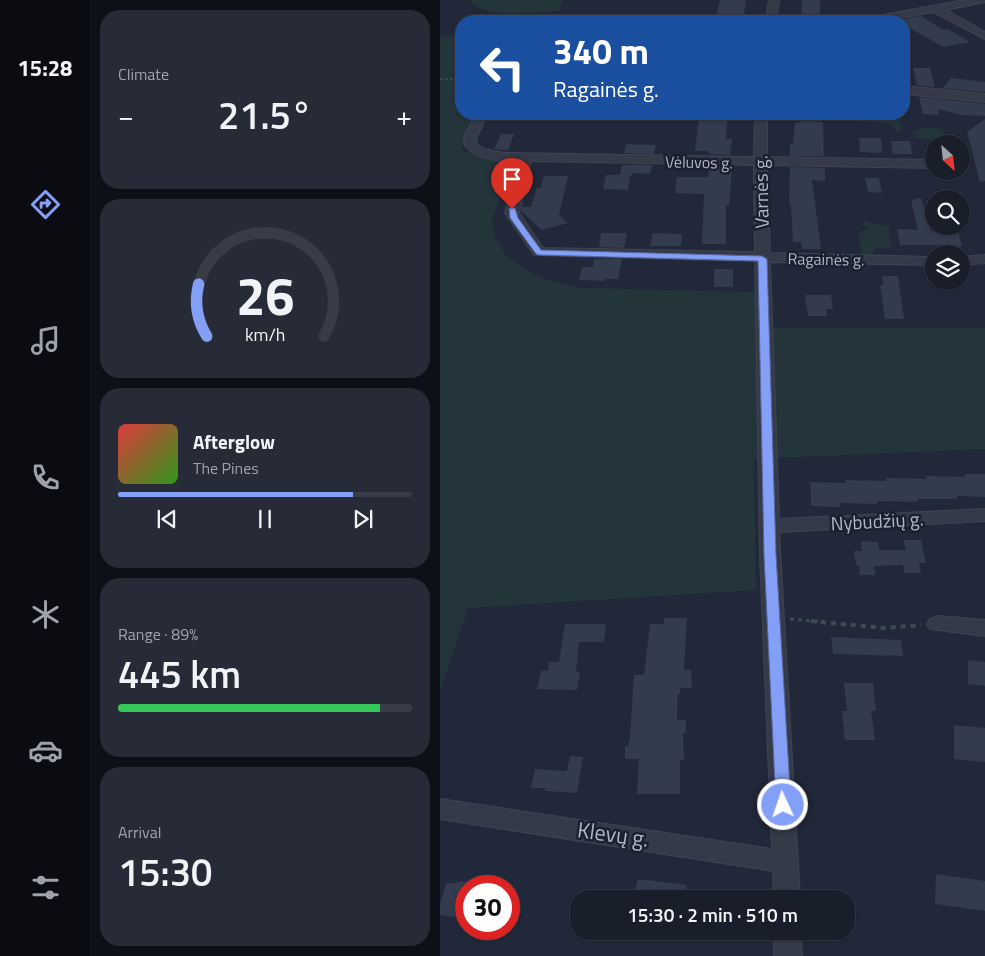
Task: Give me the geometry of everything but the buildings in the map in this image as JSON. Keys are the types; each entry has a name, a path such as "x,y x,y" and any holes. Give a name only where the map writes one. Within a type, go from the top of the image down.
{"street":[{"path":"772,15 774,0"},
{"path":"893,15 938,5 982,0"},
{"path":"938,5 985,36"},
{"path":"910,90 985,98"},
{"name":"Vėluvos g.","path":"479,120 470,138 471,146 491,156 760,163 925,164"},
{"name":"Varnės g.","path":"761,120 762,259 770,526 787,890"},
{"path":"525,158 512,213 539,252"},
{"name":"Ragainės g.","path":"539,252 762,259 925,261"},
{"path":"970,261 985,260"},
{"name":"Nybudžių g.","path":"770,526 985,515"},
{"path":"938,624 985,628"},
{"name":"Klevų g.","path":"440,809 786,862"},
{"path":"787,940 788,956"}],"path":[{"path":"440,79 455,80"},
{"path":"774,618 883,628 938,624"}],"shaded area":[{"path":"469,0 563,0 558,11 511,14 487,11 477,7"},
{"path":"440,35 455,36 455,120 475,120 461,151 514,161 491,221 496,239 506,255 523,268 546,280 583,288 769,292 774,328 985,328 985,449 754,459 756,590 468,608 440,691"},
{"path":"862,120 903,120 897,122 902,125 902,130 897,132 894,130 895,127 884,123 861,122"},
{"path":"922,127 941,129 947,135 925,135 925,139 914,138 915,136 912,133"},
{"path":"864,221 889,226 890,242 893,245 889,249 881,247 875,249 872,255 866,258 803,255 861,254 858,233 869,229 861,224"}],"route":[{"path":"512,209 514,218 539,252 762,259 770,555 783,805"}]}
